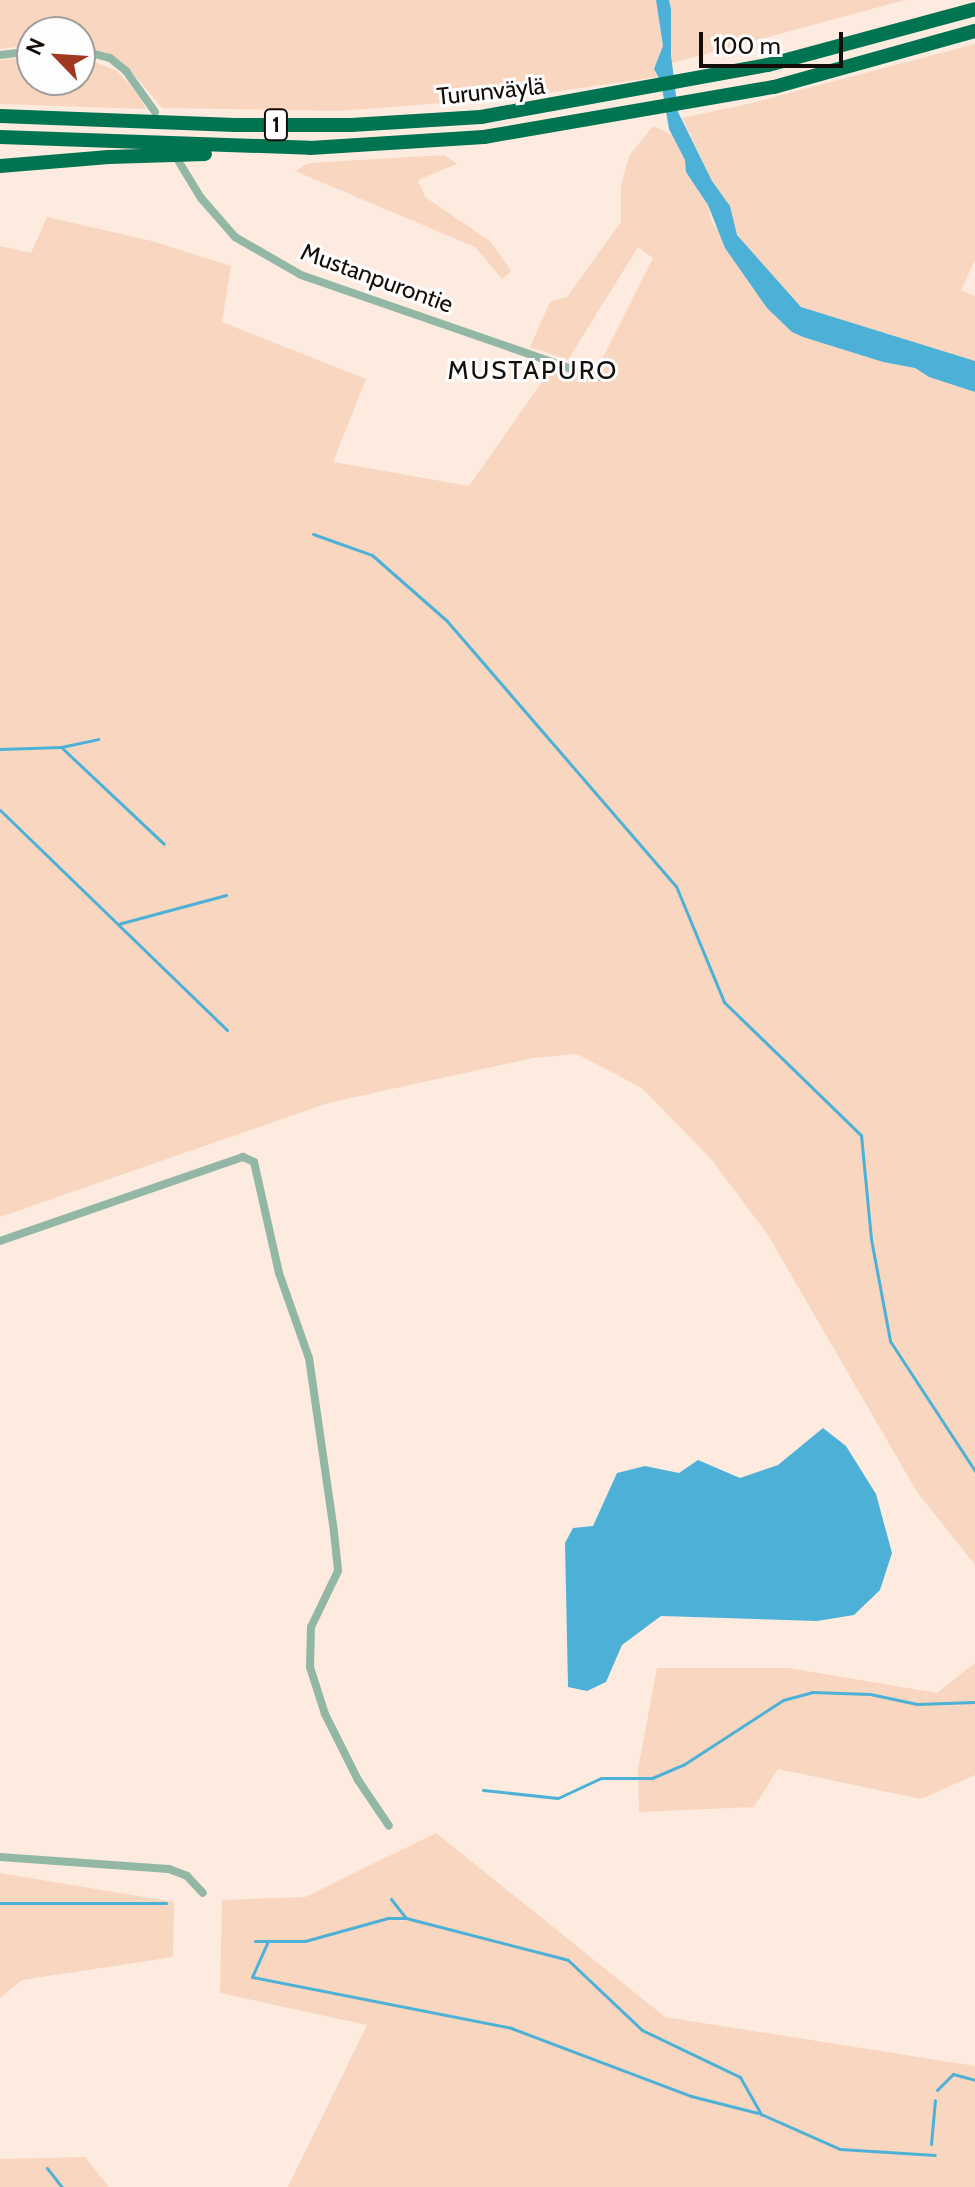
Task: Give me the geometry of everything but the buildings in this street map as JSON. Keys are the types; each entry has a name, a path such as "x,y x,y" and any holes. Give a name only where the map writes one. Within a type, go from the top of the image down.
{"highway":[{"name":"Turunväylä","path":"0,116 235,125 351,125 481,117 704,78 874,39 975,9"},
{"name":"Turunväylä","path":"0,137 310,148 484,137 789,83 975,31"},
{"path":"0,166 310,148"}],"street":[{"path":"96,54 110,58 126,71 155,112"},
{"name":"Mustanpurontie","path":"179,162 201,198 235,237 301,275 598,378"},
{"path":"0,1241 243,1157 254,1162 279,1273 309,1358 334,1532 338,1571 311,1627 310,1667 325,1714 358,1780 389,1826"},
{"path":"0,1857 169,1869 187,1876 203,1893"}],"shaded area":[{"path":"0,0 656,0 663,46 654,69 657,77 509,98 338,111 162,108 127,66 96,50 96,16 16,16 16,47 0,49"},
{"path":"669,0 905,0 672,63"},
{"path":"975,44 975,260 961,290 975,296 975,361 801,307 736,235 730,206 712,181 682,118 748,104"},
{"path":"16,58 16,96 96,96 96,62 117,71 135,90 146,109 0,104 0,60"},
{"path":"653,126 672,135 685,160 686,172 708,205 712,223 803,337 883,362 915,368 929,377 975,392 975,1565 917,1492 768,1235 711,1159 642,1088 577,1054 533,1058 328,1103 0,1217 0,246 31,253 47,217 152,241 231,266 222,322 366,379 333,462 469,486 556,362 598,377 598,367 653,258 638,247 568,360 530,347 550,302 567,297 621,222 621,186 629,156"},
{"path":"444,155 457,164 418,180 425,197 491,242 511,271 502,279 475,247 295,171 309,163"},
{"path":"975,1663 975,1775 921,1799 778,1769 754,1807 639,1812 638,1769 657,1668 789,1668 937,1693"},
{"path":"436,1833 665,2017 975,2066 975,2187 288,2187 367,2025 220,1993 222,1900 305,1897"},
{"path":"0,1873 174,1902 173,1957 22,1980 0,1998"},
{"path":"85,2157 109,2187 0,2187 0,2159"}],"water":[{"path":"656,0 669,0 671,9 671,55 678,112 712,181 730,206 737,235 801,307 975,361 975,392 929,377 915,368 883,362 803,337 792,332 767,308 725,248 708,205 686,172 685,160 669,129 661,82 654,69 663,46"},
{"path":"823,1428 846,1446 876,1494 892,1553 880,1590 854,1615 817,1621 661,1616 622,1645 606,1682 587,1691 568,1687 565,1543 573,1528 593,1526 617,1473 645,1466 679,1473 698,1460 740,1478 778,1465"}],"waterway":[{"path":"313,534 372,555 447,621 676,886 724,1002 861,1135 871,1239 890,1341 975,1471"},
{"path":"0,749 61,747 98,739"},
{"path":"61,747 164,844"},
{"path":"0,810 227,1030"},
{"path":"118,924 226,895"},
{"path":"483,1790 558,1798 601,1778 652,1778 683,1765 783,1700 812,1692 870,1694 917,1704 975,1702"},
{"path":"391,1899 406,1918"},
{"path":"0,1903 166,1903"},
{"path":"255,1941 305,1941 388,1918 406,1918 568,1960 642,2030 740,2077 761,2114 840,2149 935,2155"},
{"path":"268,1941 252,1977 511,2028 691,2096 758,2113"},
{"path":"937,2090 953,2074 975,2080"},
{"path":"931,2144 935,2100"},
{"path":"47,2168 62,2187"}],"district":[{"name":"MUSTAPURO","path":"533,371"}]}
